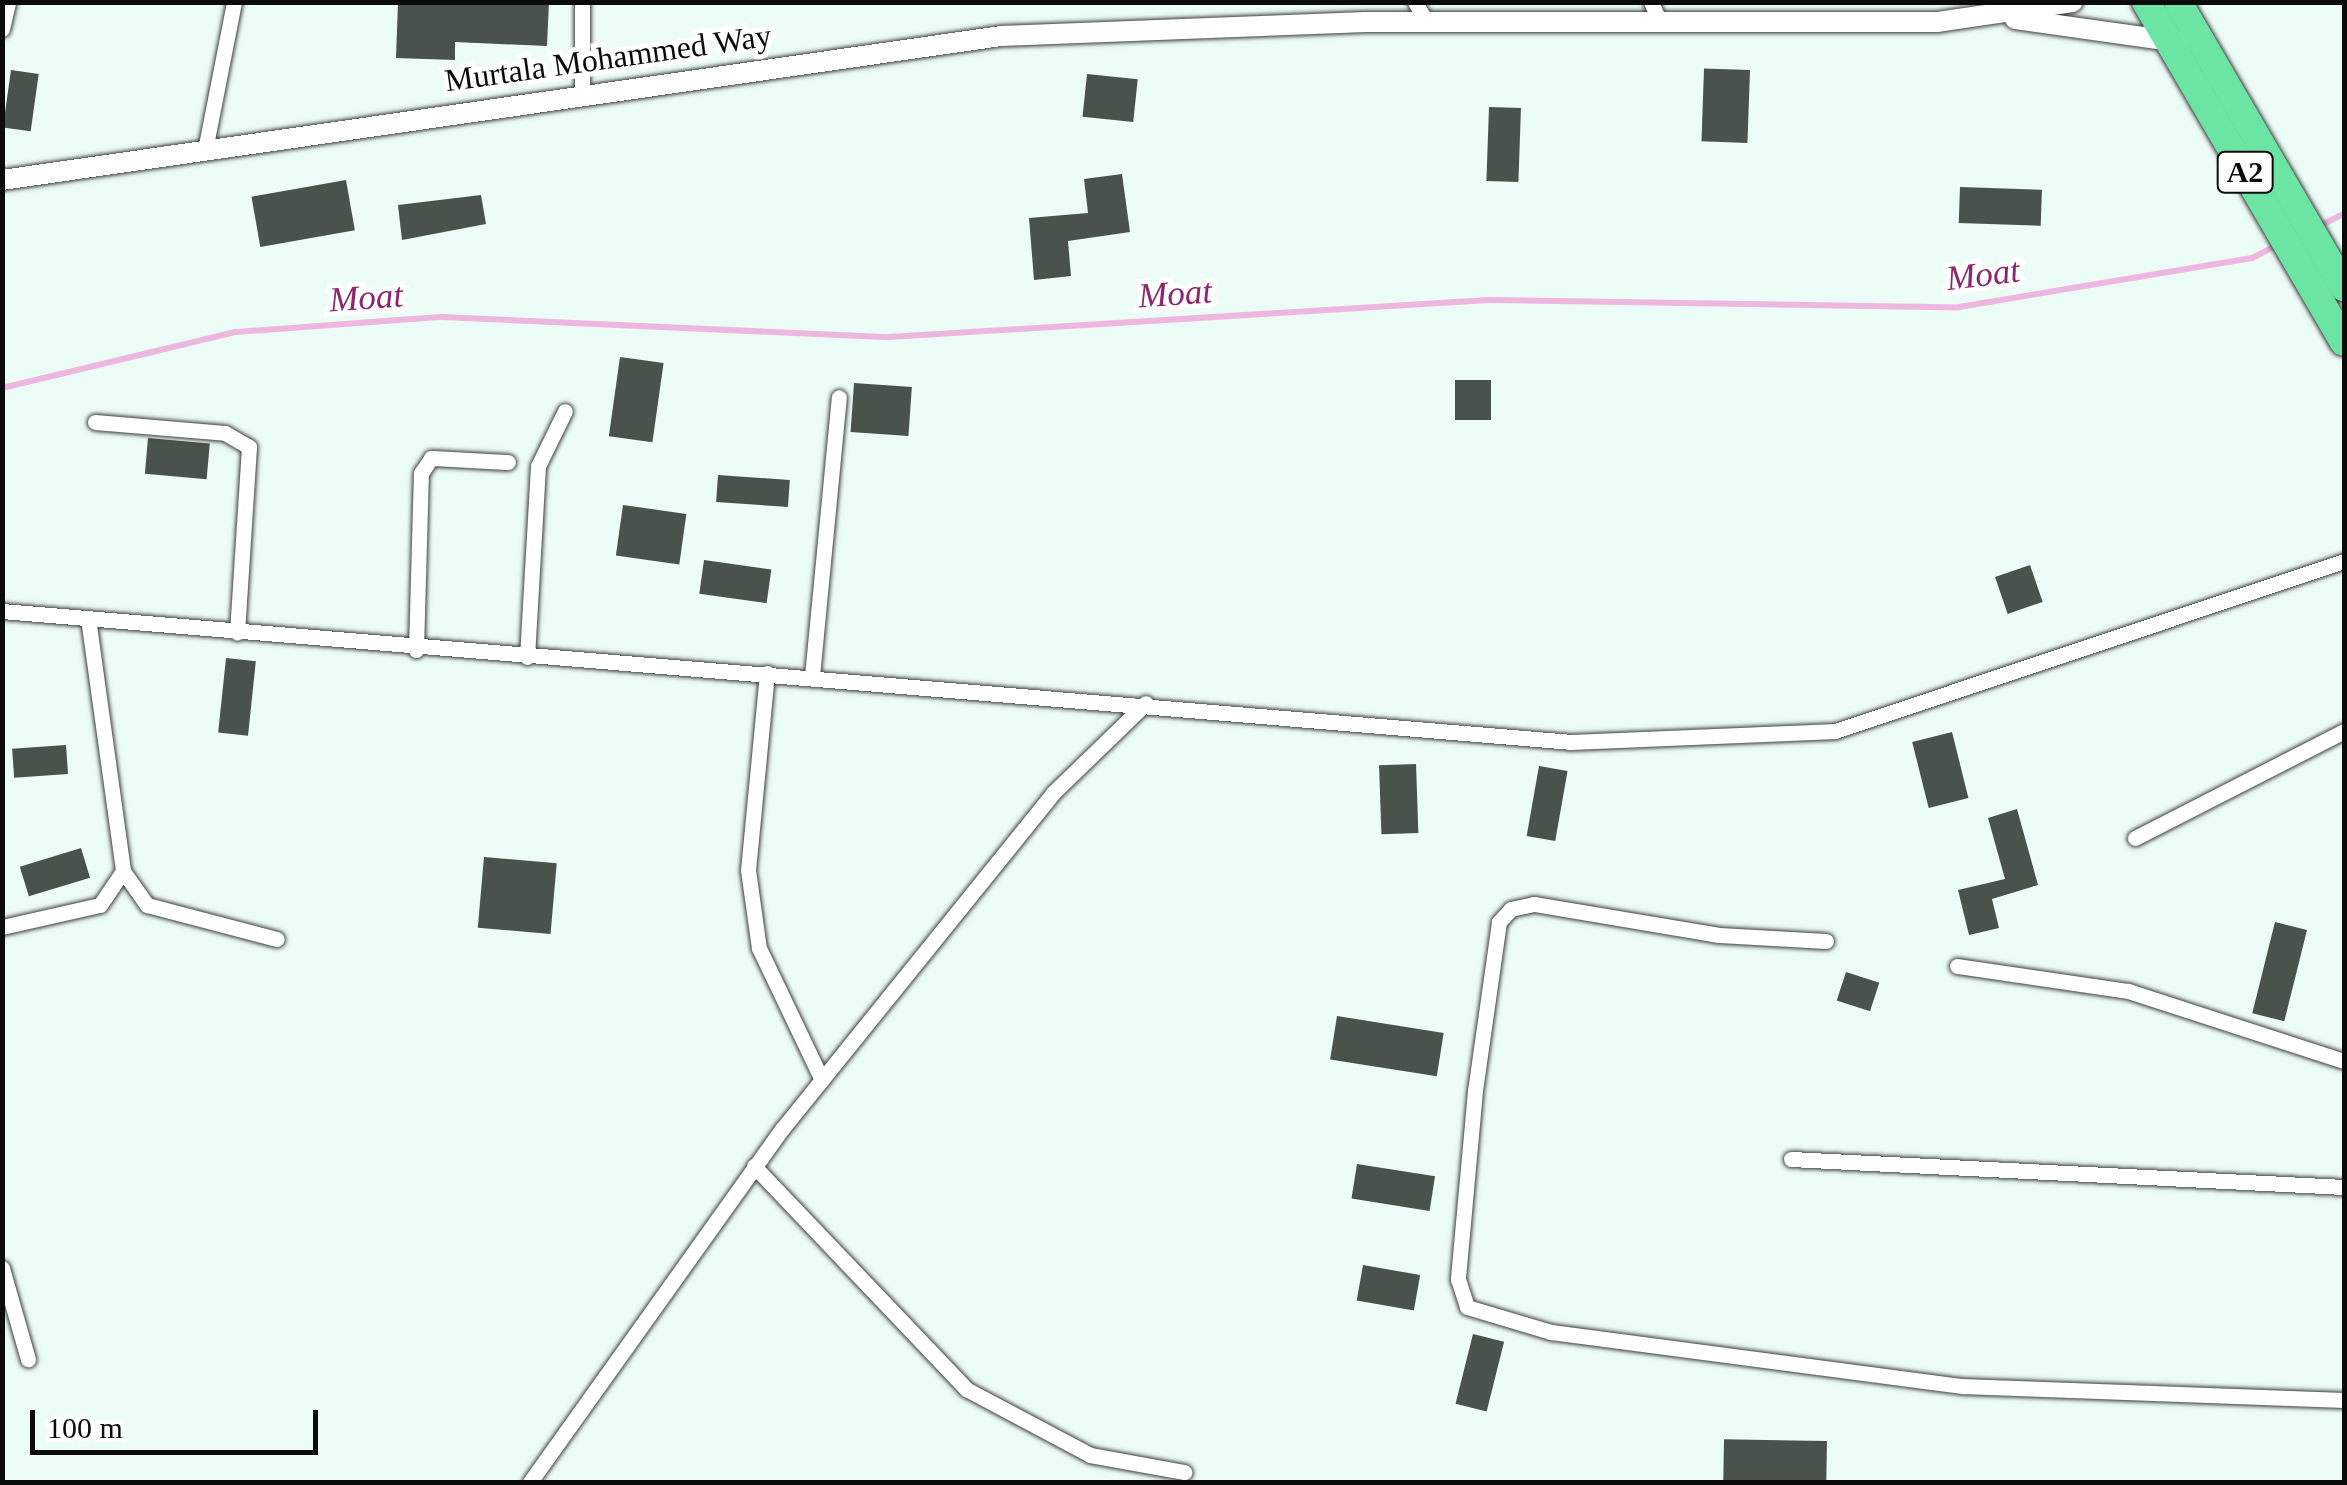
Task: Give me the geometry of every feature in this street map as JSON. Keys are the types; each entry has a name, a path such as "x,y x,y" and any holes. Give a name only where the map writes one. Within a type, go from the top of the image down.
{"highway":[{"name":"A2","path":"2146,2 2184,41 2344,287"},
{"name":"A2","path":"2178,2 2184,41 2344,342"}],"street":[{"path":"2,29 8,2"},
{"path":"206,144 234,2"},
{"path":"582,2 582,92"},
{"path":"1415,2 1426,21"},
{"path":"2004,18 2072,2"},
{"name":"Murtala Mohammed Way","path":"2,180 206,144 1001,36 1654,10 2004,18"},
{"path":"2004,18 2184,41"},
{"path":"812,676 839,397"},
{"path":"527,657 538,466 565,412"},
{"path":"96,422 225,433 249,448 237,633"},
{"path":"416,650 421,473 430,458 508,462"},
{"path":"2,611 416,650 812,676 1572,742 1835,731 2344,561"},
{"path":"88,618 123,872 147,905 278,939"},
{"path":"767,673 748,870 759,948 822,1080"},
{"path":"530,1482 754,1166 822,1080 1053,793 1146,703"},
{"path":"2135,838 2344,731"},
{"path":"2,927 100,905 123,872"},
{"path":"1826,940 1719,934 1534,904 1511,909 1499,922 1475,1091 1458,1279 1468,1307 1552,1332 1962,1386 2344,1400"},
{"path":"1957,966 2128,991 2344,1061"},
{"path":"1791,1158 2344,1187"},
{"path":"754,1166 966,1389 1090,1455 1184,1472"},
{"path":"2,1268 28,1359"}],"building":[{"path":"398,2 549,2 547,46 455,42 455,60 396,58"},
{"path":"1704,68 1750,70 1747,143 1701,141"},
{"path":"11,70 39,74 31,131 3,127"},
{"path":"1087,74 1138,79 1133,122 1083,117"},
{"path":"1489,107 1521,108 1518,182 1486,181"},
{"path":"1122,174 1130,232 1068,241 1071,276 1034,280 1029,218 1088,213 1084,179"},
{"path":"346,180 355,230 260,247 251,197"},
{"path":"1960,187 2042,190 2041,226 1959,223"},
{"path":"481,195 486,224 402,240 398,205"},
{"path":"620,357 664,363 652,442 609,436"},
{"path":"1455,380 1491,380 1491,420 1455,420"},
{"path":"854,383 912,387 908,436 851,432"},
{"path":"148,438 210,443 207,479 145,474"},
{"path":"718,475 790,480 788,507 716,502"},
{"path":"623,505 686,514 679,564 616,556"},
{"path":"704,560 771,569 767,603 699,594"},
{"path":"2030,565 2043,602 2008,614 1995,577"},
{"path":"226,658 256,661 248,736 218,733"},
{"path":"1952,732 1968,798 1929,808 1912,742"},
{"path":"66,745 68,774 14,778 12,749"},
{"path":"1416,764 1418,833 1381,834 1379,765"},
{"path":"1539,766 1568,771 1555,841 1527,836"},
{"path":"2017,809 2038,885 1992,899 1999,928 1969,935 1958,890 2005,879 1988,818"},
{"path":"81,848 90,878 29,896 20,867"},
{"path":"484,857 557,863 551,934 478,928"},
{"path":"2275,922 2307,930 2284,1021 2252,1013"},
{"path":"1846,972 1879,983 1870,1011 1837,1001"},
{"path":"1337,1016 1444,1033 1437,1076 1330,1059"},
{"path":"1357,1164 1435,1176 1430,1211 1352,1199"},
{"path":"1363,1265 1420,1275 1414,1311 1357,1300"},
{"path":"1473,1334 1504,1342 1487,1412 1456,1404"},
{"path":"1724,1439 1827,1441 1826,1482 1723,1480"}],"waterway":[{"name":"Moat","path":"2319,226 2344,214"},
{"name":"Moat","path":"2,388 236,332 442,317 889,337 1488,300 1959,307 2252,258 2280,244"}]}
